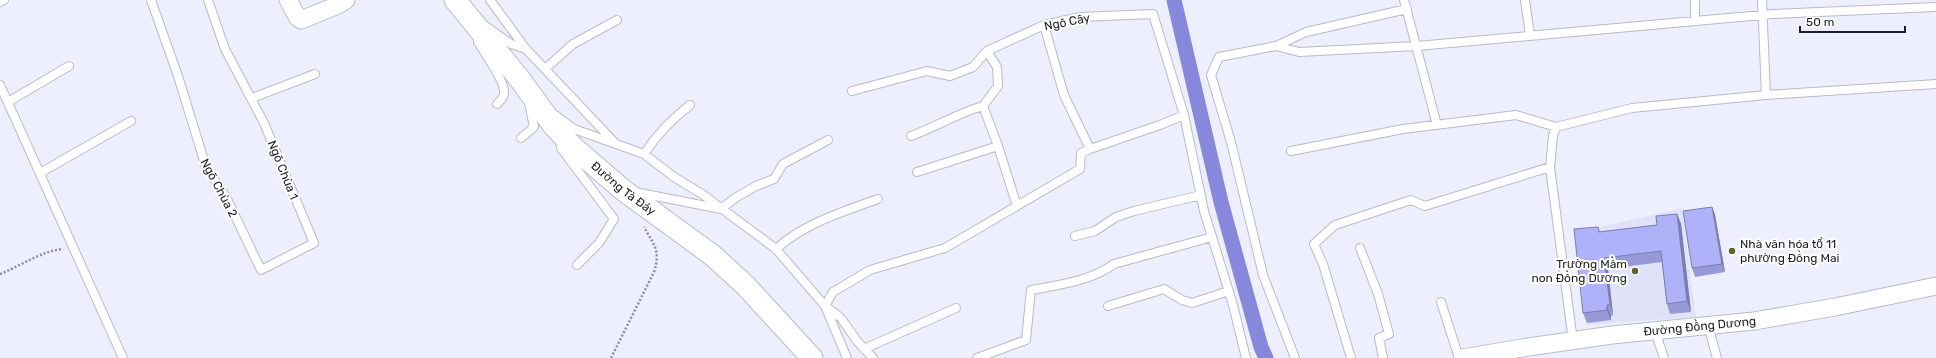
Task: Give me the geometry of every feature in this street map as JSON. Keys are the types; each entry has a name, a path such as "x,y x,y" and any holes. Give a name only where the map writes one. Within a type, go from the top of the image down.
{"street":[{"path":"288,0 298,18 301,20 338,5 346,0"},
{"name":"Đường Tà Đáy","path":"461,8 519,78 548,118 573,147 623,190 712,254 745,285 812,358"},
{"name":"Đường Đồng Dương","path":"1461,358 1573,341 1754,321 1835,308 1936,286"}],"lane":[{"path":"0,2 4,0"},
{"name":"Ngõ Chùa 2","path":"151,0 178,76 206,167 226,197 261,270 314,243"},
{"name":"Ngõ Chùa 1","path":"208,0 225,49 264,123 314,243"},
{"path":"490,0 526,49 614,143"},
{"path":"1404,0 1437,125"},
{"path":"1525,0 1530,35"},
{"path":"1695,0 1695,20"},
{"path":"1762,0 1766,95"},
{"path":"1276,46 1299,52 1417,46 1763,14 1936,7"},
{"path":"461,8 511,44 526,49"},
{"path":"461,8 477,40 501,81 505,92 498,104"},
{"path":"1295,358 1263,275 1231,142 1212,75 1219,57 1276,46 1306,32 1407,9"},
{"name":"Ngõ Cây","path":"987,51 1044,25 1080,17 1153,14 1184,115"},
{"path":"545,69 573,44 617,20"},
{"path":"1044,25 1064,95 1090,148"},
{"path":"852,91 927,71 950,76 973,67 987,51 997,67 998,86 983,106 964,112 931,129 911,136"},
{"path":"8,102 69,66"},
{"path":"252,98 314,74"},
{"path":"519,78 535,123 534,127 521,138"},
{"path":"1291,151 1403,129 1516,115 1556,126 1632,108 1766,95 1936,84"},
{"path":"0,85 28,151 40,173 123,358"},
{"path":"644,154 654,139 669,122 690,105"},
{"path":"983,106 998,146 1017,206"},
{"path":"577,265 599,243 614,218 561,148 548,118 555,115 574,129 644,154 674,177 702,194 776,249 825,306 841,318 873,358"},
{"path":"825,306 833,292 870,270 945,248 1080,170 1081,153 1090,148 1160,125 1184,115 1201,194 1212,237 1229,291 1246,358"},
{"path":"40,173 131,121"},
{"path":"1556,126 1553,136 1550,167 1573,341"},
{"path":"721,209 735,198 756,186 774,179 783,164 828,140"},
{"path":"917,172 998,146"},
{"path":"1351,358 1322,264 1314,244 1335,225 1411,200 1425,206 1550,167"},
{"path":"623,190 662,196 721,209"},
{"path":"1075,236 1095,231 1116,217 1122,215 1201,194"},
{"path":"776,249 791,235 818,222 878,199"},
{"path":"977,358 1026,340 1031,290 1064,284 1102,272 1114,264 1212,237"},
{"path":"1360,248 1378,294 1389,334 1379,338 1383,358"},
{"path":"1108,306 1164,289 1182,300 1192,303 1229,291"},
{"path":"1440,302 1461,358"},
{"path":"825,306 847,358"},
{"path":"864,348 956,308"},
{"path":"1708,326 1717,358"},
{"path":"1655,331 1664,358"}],"path":[{"path":"611,358 654,272 658,260 655,248 642,224 643,205"},
{"path":"0,274 18,267 51,250 73,248"}],"shaded area":[{"name":"Trường Mầm non Đồng Dương","path":"1682,208 1696,317 1587,325 1574,233"}],"building":[{"path":"1712,207 1722,264 1692,268 1683,211"},
{"path":"1677,214 1687,301 1667,304 1661,251 1604,258 1610,305 1607,305 1607,310 1583,313 1574,229 1598,227 1599,232 1657,225 1656,216"}],"waterway":[{"path":"1174,0 1221,202 1261,347 1266,358"}],"place":[{"name":"Nhà văn hóa tổ 11 phường Đồng Mai","path":"1732,251"},
{"name":"Trường Mầm non Đồng Dương","path":"1635,271"}]}
